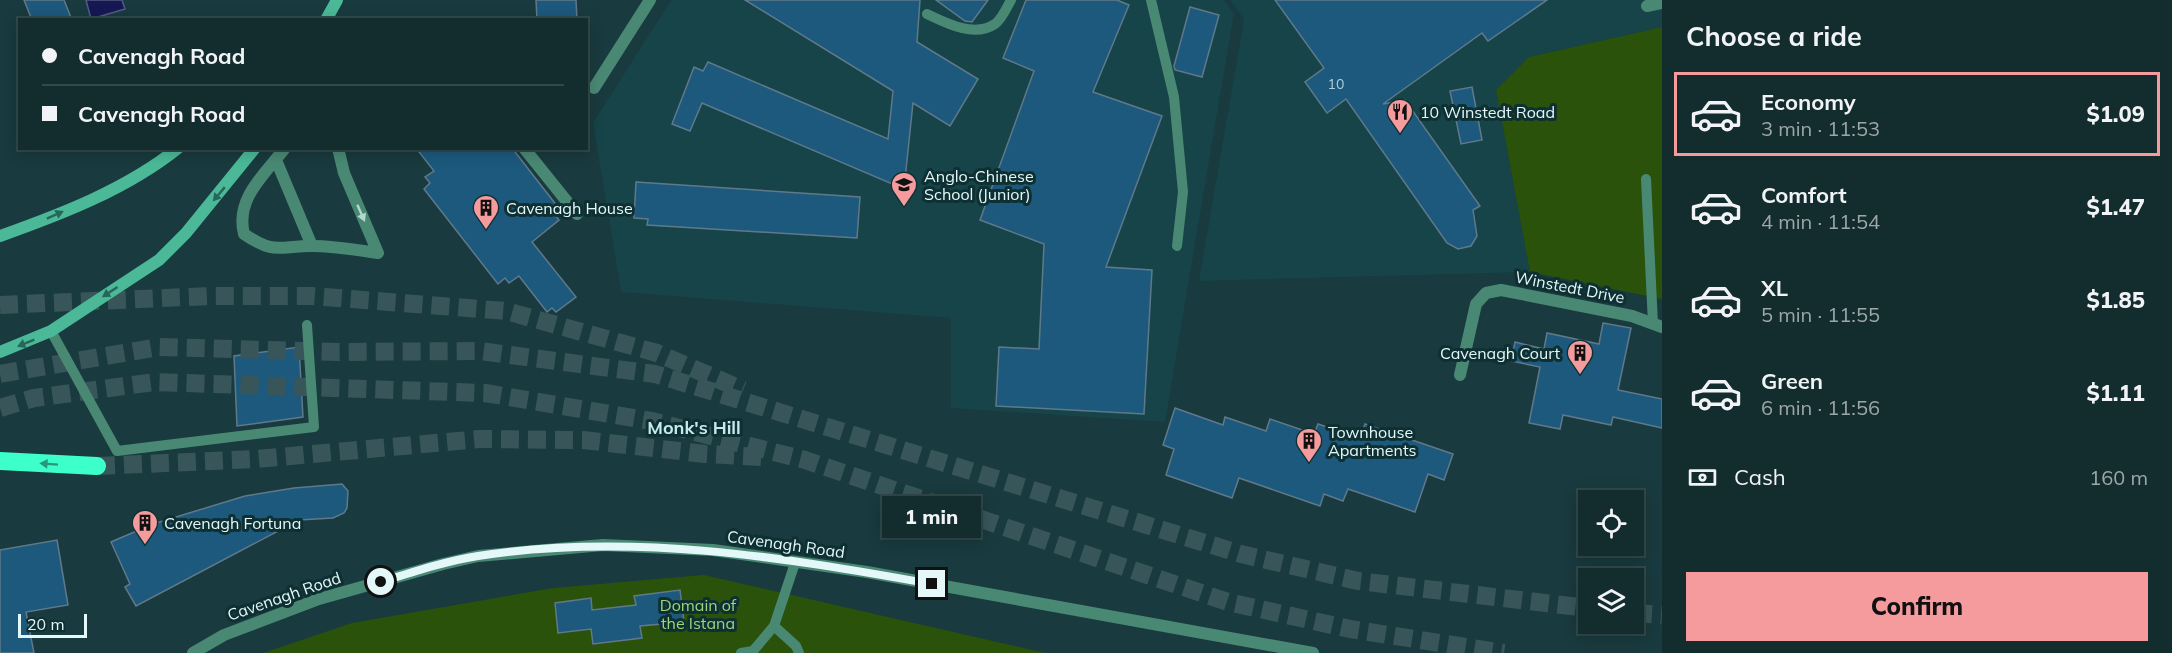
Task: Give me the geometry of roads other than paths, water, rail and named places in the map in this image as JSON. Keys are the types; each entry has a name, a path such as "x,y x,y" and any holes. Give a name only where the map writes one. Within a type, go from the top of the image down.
{"highway":[{"path":"0,461 97,466"}],"main road":[{"path":"327,18 337,0"},
{"path":"0,236 99,196 154,167 175,150"},
{"path":"0,352 51,331 159,260 186,233 253,150"}],"street":[{"path":"594,88 650,0"},
{"path":"1646,3 1662,3"},
{"path":"284,150 254,186 241,212 244,234 261,246 277,250 312,246 378,253 344,173 338,150"},
{"path":"526,150 577,214"},
{"path":"276,160 312,246"},
{"name":"Winstedt Drive","path":"1460,375 1476,304 1486,292 1501,290 1632,316 1658,326"},
{"name":"Cavenagh Road","path":"193,653 224,635 319,599 478,556 603,546 713,550 867,572 1313,653"}],"lane":[{"path":"927,14 956,28 983,29 996,23 1011,0"},
{"path":"1151,0 1174,97 1183,192 1177,246"},
{"path":"1646,180 1658,326"},
{"path":"51,331 117,450 314,426 307,325"},
{"path":"741,653 753,651 774,626 795,563"},
{"path":"774,626 796,646 799,653"}],"tunnel":[{"path":"0,305 212,296 312,296 506,311 657,353 743,390"},
{"path":"0,374 159,347 338,352 480,351 655,374 1241,554 1358,581 1578,607"},
{"path":"0,408 34,398 155,382 485,393 652,421 805,460 1228,602 1350,629 1504,653"},
{"path":"97,466 257,459 480,439 583,440 705,454 762,457"},
{"path":"1644,614 1662,615"}],"place":[{"name":"10 Winstedt Road","path":"1400,135"},
{"name":"Anglo-Chinese School (Junior)","path":"904,208"},
{"name":"Cavenagh House","path":"486,231"},
{"name":"Cavenagh Court","path":"1580,376"},
{"name":"Townhouse Apartments","path":"1309,464"},
{"name":"Cavenagh Fortuna","path":"145,546"}],"district":[{"name":"Monk's Hill","path":"694,428"}],"park label":[{"name":"Domain of the Istana","path":"698,614"}]}
